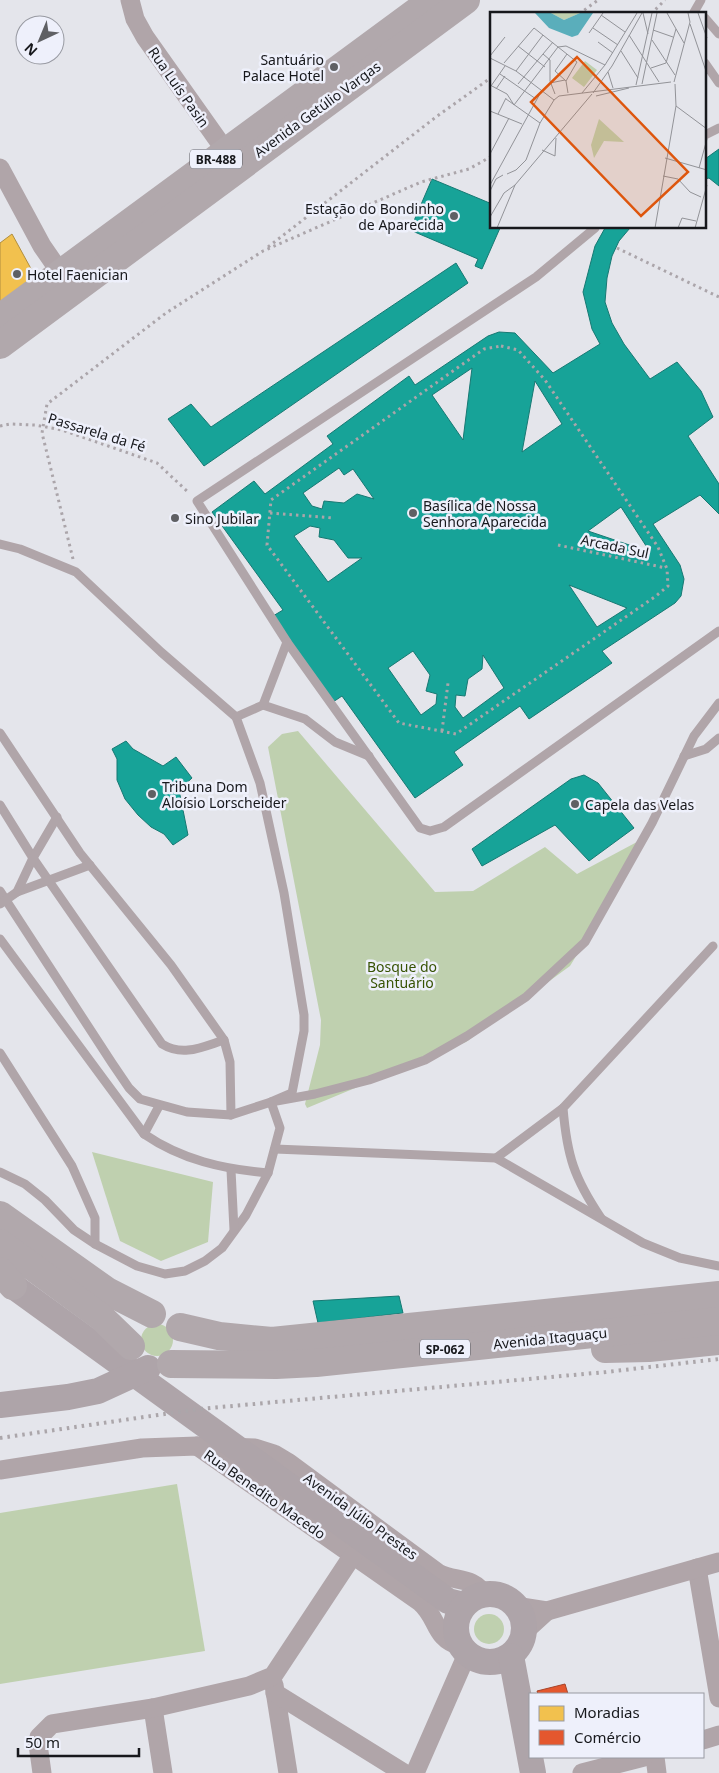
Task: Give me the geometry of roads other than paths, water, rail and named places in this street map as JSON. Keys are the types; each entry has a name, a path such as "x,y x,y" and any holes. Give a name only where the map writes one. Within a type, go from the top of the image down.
{"main road":[{"name":"Avenida Getúlio Vargas","path":"0,345 68,282 231,160 432,0"},
{"name":"Avenida Getúlio Vargas","path":"231,160 466,0"},
{"name":"Avenida Getúlio Vargas","path":"0,318 68,282"},
{"name":"SP-062","path":"0,1215 106,1290 152,1314 168,1316 180,1327"},
{"path":"0,1243 101,1317 119,1332 143,1362"},
{"name":"Avenida Júlio Prestes","path":"8,1281 457,1601"},
{"name":"Avenida Itaguaçu","path":"180,1327 219,1336 272,1341 719,1295"},
{"path":"143,1362 133,1330 138,1322 152,1314"},
{"name":"Avenida Itaguaçu","path":"143,1362 306,1363 719,1321"},
{"path":"0,1406 84,1395 113,1386 143,1362 182,1351 184,1343 180,1327"},
{"path":"520,1342 546,1349 610,1349 719,1341"},
{"path":"482,1655 521,1643 524,1632 522,1619 515,1606 502,1596 457,1601 456,1634 482,1655 518,1701 529,1754"},
{"path":"530,1758 533,1773"}],"street":[{"name":"Rua Luís Pasin","path":"130,0 135,19 145,37 231,160"},
{"path":"0,168 42,246 68,282"},
{"name":"Avenida Júlio Prestes","path":"196,1446 255,1448 274,1454 438,1573 450,1578 474,1583 457,1601"},
{"name":"Rua Benedito Macedo","path":"0,1470 142,1448 196,1446 420,1602 428,1610 444,1639 482,1655"},
{"path":"288,1773 274,1685 353,1555"},
{"path":"515,1606 547,1611 719,1562"},
{"path":"697,1568 719,1698"},
{"path":"524,1632 547,1611"},
{"path":"415,1773 482,1655"},
{"path":"42,1773 38,1744 42,1731 52,1724 153,1708 249,1686 274,1685 404,1773"},
{"path":"153,1708 163,1773"},
{"path":"704,1740 719,1735"},
{"path":"582,1773 640,1758"},
{"path":"655,1758 657,1773"}],"lane":[{"path":"696,12 701,0"},
{"path":"706,19 719,34"},
{"path":"706,65 719,83"},
{"path":"706,134 719,128"},
{"path":"593,229 536,277 197,502 287,642 420,828 430,831 444,827 719,631"},
{"path":"0,544 20,549 76,572 161,652 236,718 260,784 284,893 304,1015 301,1050 292,1093 231,1115 187,1112 159,1106 140,1099 129,1088 3,902 0,890"},
{"path":"236,718 263,705 287,642"},
{"path":"271,1102 315,1094 369,1080 425,1060 467,1036 526,997 585,942 652,823 694,736 719,704"},
{"path":"263,705 305,719 335,742 369,756"},
{"path":"0,734 90,865 171,965 224,1040 230,1062 231,1115"},
{"path":"684,756 706,749 719,738"},
{"path":"0,805 33,858 162,1044 172,1050 183,1052 224,1040"},
{"path":"17,892 33,858 57,817"},
{"path":"3,902 17,892 90,865"},
{"path":"0,939 144,1134 165,1148 183,1156 231,1170 268,1174"},
{"path":"496,1158 562,1108 713,946"},
{"path":"0,1053 72,1166 95,1218 95,1244"},
{"path":"0,1172 26,1184 45,1200 74,1230 95,1244 137,1266 165,1274 185,1271 205,1261 222,1248 268,1174 280,1128 271,1102"},
{"path":"144,1134 159,1106"},
{"path":"562,1108 566,1147 582,1190 603,1221"},
{"path":"275,1149 496,1158 643,1243 680,1258 719,1266"},
{"path":"231,1170 234,1230"}],"railway":[{"path":"0,1438 199,1409 606,1372 719,1359"}],"place":[{"name":"Santuário Palace Hotel","path":"334,67"},
{"name":"Estação do Bondinho de Aparecida","path":"454,216"},
{"name":"Hotel Faenician","path":"17,274"},
{"name":"Basílica de Nossa Senhora Aparecida","path":"413,513"},
{"name":"Sino Jubilar","path":"175,518"},
{"name":"Tribuna Dom Aloísio Lorscheider","path":"152,794"},
{"name":"Capela das Velas","path":"575,804"}],"park label":[{"name":"Bosque do Santuário","path":"402,974"}]}
